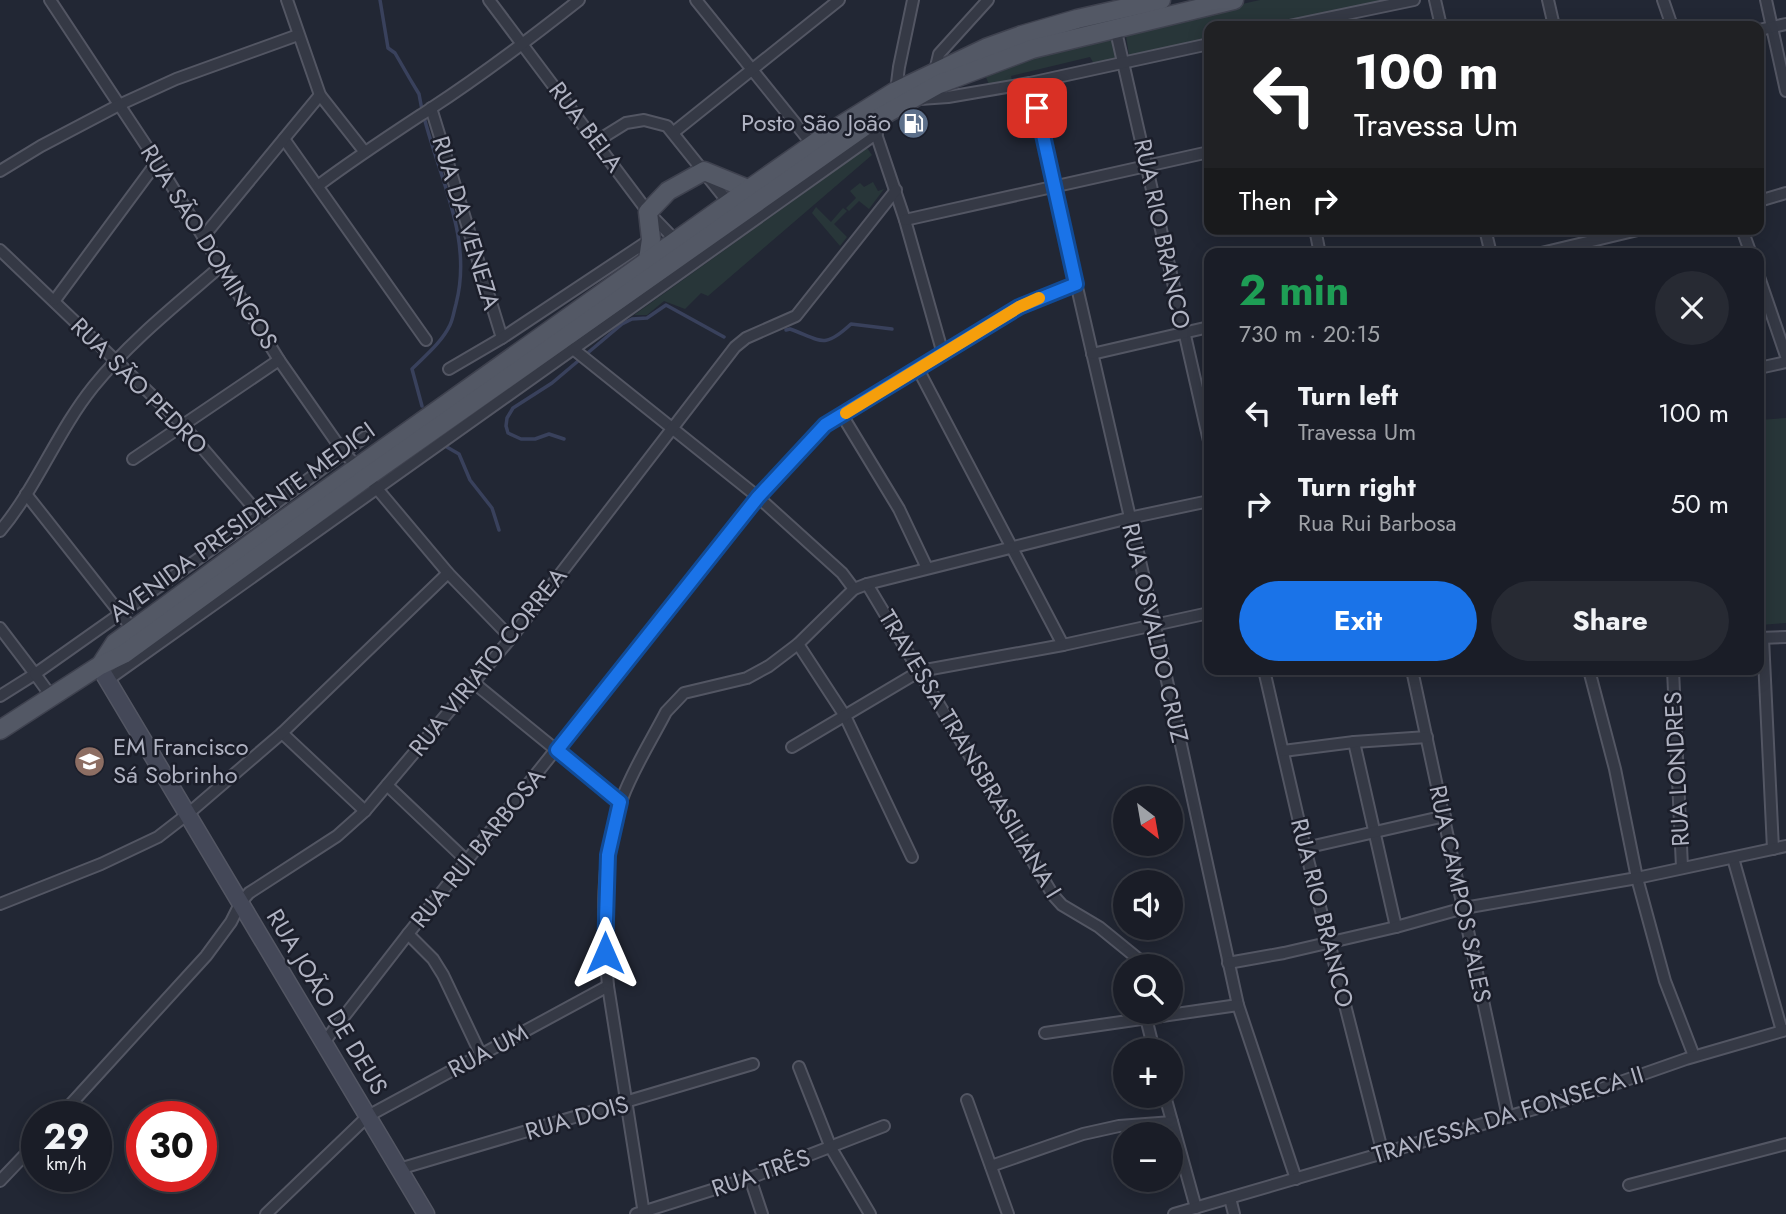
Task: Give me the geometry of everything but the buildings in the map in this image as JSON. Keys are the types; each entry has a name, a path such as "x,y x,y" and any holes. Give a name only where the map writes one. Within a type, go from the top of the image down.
{"main road":[{"name":"AVENIDA PRESIDENTE MEDICI","path":"104,672 124,654 733,208 870,122 902,95 937,78 1032,49 1079,27 1145,2 1161,0"},
{"name":"AVENIDA PRESIDENTE MEDICI","path":"1079,27 1115,27 1234,0"},
{"name":"AVENIDA PRESIDENTE MEDICI","path":"733,208 748,189 812,144 870,122"},
{"path":"648,260 651,239 648,212 668,191 704,171 748,189"},
{"name":"AVENIDA PRESIDENTE MEDICI","path":"104,672 116,643 266,522 367,477 648,260 681,246"},
{"path":"0,730 51,696 104,672"}],"street":[{"name":"RUA SÃO DOMINGOS","path":"50,0 157,162 279,360 344,453 449,573 511,638"},
{"path":"287,0 320,94 364,151"},
{"name":"RUA BELA","path":"489,0 524,43 648,212 681,246"},
{"path":"318,185 524,43 579,0"},
{"path":"696,0 812,144"},
{"path":"674,132 839,0"},
{"path":"937,78 939,54 988,0"},
{"path":"1313,21 1414,0"},
{"path":"1435,0 1439,21"},
{"path":"1548,0 1553,21"},
{"path":"1663,0 1670,21"},
{"path":"1766,0 1786,92"},
{"path":"902,95 912,1"},
{"path":"1764,28 1786,23"},
{"name":"RUA RIO BRANCO","path":"1115,27 1204,419"},
{"path":"0,171 119,105 176,79 298,34"},
{"name":"AVENIDA PRESIDENTE MEDICI","path":"902,95 948,97 1030,83 1204,45"},
{"name":"RUA OSVALDO CRUZ","path":"1030,83 1155,626 1238,1005 1296,1179"},
{"path":"203,237 320,94"},
{"name":"RUA DA VENEZA","path":"430,109 502,338"},
{"path":"597,141 626,123 644,120 667,126 733,208"},
{"path":"367,477 572,348 870,122 896,190 943,354"},
{"path":"284,139 426,340"},
{"path":"905,220 1204,153"},
{"path":"55,300 157,162"},
{"name":"RUA VIRIATO CORREA","path":"74,1101 197,965 232,922 249,893 337,836 365,811 511,638 735,347 746,338 796,316 896,190"},
{"path":"1764,200 1786,193"},
{"path":"1557,248 1599,235"},
{"path":"449,369 502,338 651,239"},
{"name":"RUA SÃO PEDRO","path":"0,250 182,425 266,522"},
{"path":"0,531 26,494 74,412 94,386 116,361 221,266"},
{"name":"RUA RUI BARBOSA","path":"325,1041 758,497 825,425 1019,307 1076,284"},
{"path":"1764,292 1786,356"},
{"path":"1092,354 1204,328"},
{"path":"572,348 758,497 826,558 854,589"},
{"path":"132,459 279,360"},
{"path":"1764,367 1786,362"},
{"path":"918,369 1063,645"},
{"path":"842,415 899,509 927,568"},
{"path":"0,696 120,613 266,522 365,437"},
{"path":"26,494 134,631"},
{"path":"641,1213 608,986 605,953 606,879 608,855 620,802 674,701 684,693 747,678 769,666 854,589 867,584 1129,518 1204,502"},
{"path":"0,904 137,849 158,837 282,733 449,573"},
{"name":"TRAVESSA TRANSBRASILIANA I","path":"867,584 1053,895 1062,905 1098,927 1132,954"},
{"path":"792,747 919,671 1063,645 1204,614"},
{"path":"0,628 51,696"},
{"path":"1764,638 1786,637"},
{"path":"797,643 845,716 912,858"},
{"name":"RUA JOÃO DE DEUS","path":"104,672 325,1041 399,1169 418,1211"},
{"name":"RUA RIO BRANCO","path":"1265,675 1305,848 1383,1154"},
{"name":"RUA CAMPOS SALES","path":"1413,675 1508,1117"},
{"path":"1590,675 1615,769 1637,878 1665,981 1694,1056"},
{"name":"RUA LONDRES","path":"1673,675 1682,867"},
{"path":"1763,675 1773,849"},
{"path":"474,683 620,802"},
{"path":"282,733 365,811"},
{"path":"1283,751 1427,737"},
{"path":"1354,742 1396,927"},
{"path":"387,785 467,861"},
{"path":"1305,848 1445,816"},
{"path":"1228,963 1329,943 1464,908 1637,878 1786,846"},
{"path":"1733,858 1784,1030"},
{"path":"408,934 433,959 443,975 481,1055"},
{"name":"RUA UM","path":"266,1214 368,1116 608,986"},
{"path":"1183,1009 1238,1005"},
{"path":"1045,1033 1113,1023"},
{"name":"TRAVESSA DA FONSECA II","path":"1174,1214 1589,1093 1694,1056 1784,1030"},
{"name":"RUA DOIS","path":"399,1169 626,1104 753,1064"},
{"path":"799,1067 831,1148 870,1214"},
{"path":"967,1100 1008,1214"},
{"path":"1168,1108 1172,1122"},
{"name":"RUA TRÊS","path":"641,1213 750,1178 884,1126"},
{"path":"991,1166 1083,1133 1113,1127"},
{"path":"1629,1185 1786,1144"},
{"path":"0,1181 21,1159"},
{"path":"1183,1161 1196,1208"},
{"path":"750,1178 762,1214"},
{"path":"1230,1198 1234,1214"}],"shaded area":[{"path":"1260,0 1390,0 1289,21 1204,21 1204,39 1129,55 1125,30"},
{"path":"1110,35 1117,59 1094,64 1090,57 1011,76 1012,80 990,87 983,70"},
{"path":"867,148 872,155 708,296 701,293 685,309 664,301 647,315 634,315"},
{"path":"873,182 878,191 884,189 869,209 859,201 849,211 846,208 856,198 850,191 860,183 864,187"},
{"path":"816,207 831,222 843,208 847,211 834,224 847,237 840,246 812,213"},
{"path":"1786,418 1786,623 1764,625 1764,420"}],"waterway":[{"path":"380,0 388,48 395,53 419,94 422,110"},
{"path":"422,406 412,369 447,331 460,280 458,233 424,117"},
{"path":"564,439 549,434 535,439 521,439 508,433 507,418 513,408 552,383 622,324 632,319 647,318 666,305 724,337"},
{"path":"786,330 828,340 851,324 892,329"},
{"path":"445,446 459,454 470,480 492,508 499,530"}],"slow traffic":[{"path":"846,413 1019,307 1039,298"}],"place":[{"name":"Posto São João","path":"914,123"},
{"name":"EM Francisco Sá Sobrinho","path":"90,761"}],"route":[{"path":"605,953 608,855 620,802 557,750 758,497 825,425 1019,307 1076,284 1037,108"}]}
